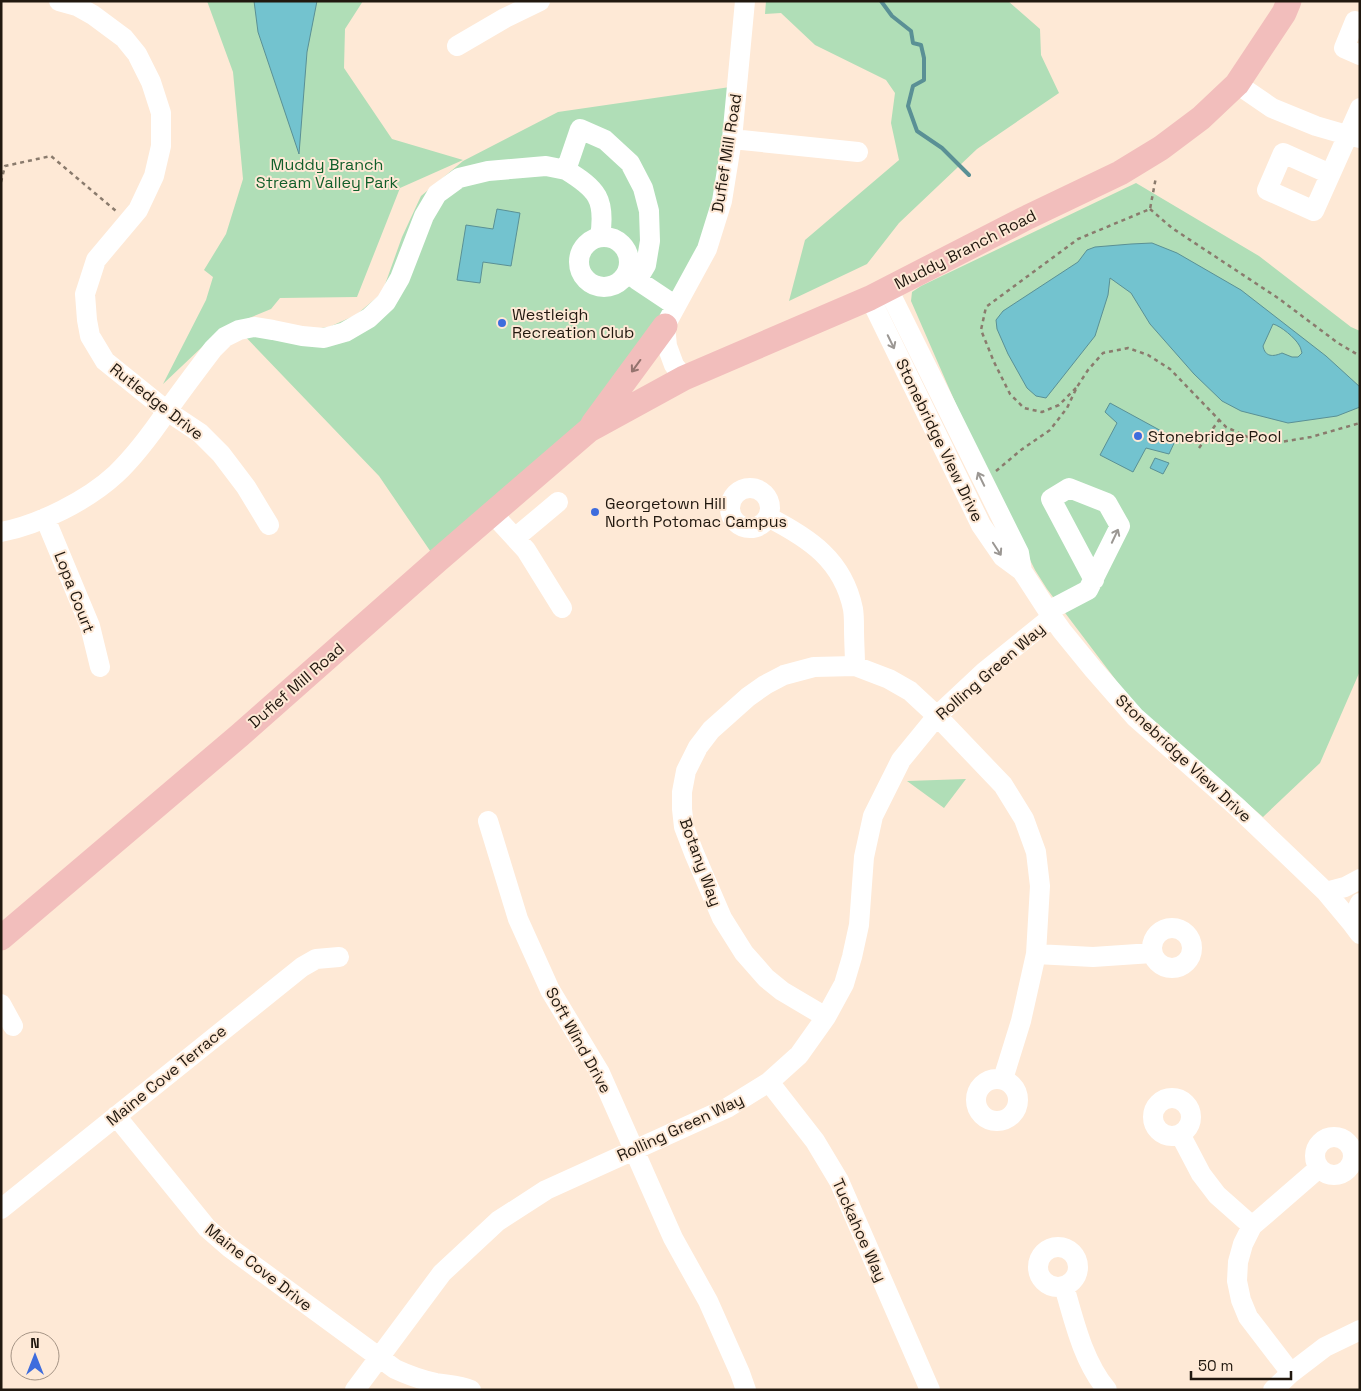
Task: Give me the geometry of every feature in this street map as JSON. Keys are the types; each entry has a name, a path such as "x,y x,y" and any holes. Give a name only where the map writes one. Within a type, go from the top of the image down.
{"main road":[{"name":"Muddy Branch Road","path":"589,430 684,378 879,294 1028,217 1120,173 1161,148 1201,118 1237,84 1284,13 1289,1"},
{"path":"589,430 670,316"},
{"name":"Dufief Mill Road","path":"1,938 247,728 589,430"}],"street":[{"name":"Rutledge Drive","path":"59,1 77,6 93,15 124,38 137,54 151,82 160,113 160,146 154,176 138,210 96,260 85,294 90,336 105,361 167,411 200,433 221,454 246,487 269,526"},
{"path":"457,46 505,18 540,1"},
{"name":"Dufief Mill Road","path":"670,316 707,249 722,201 732,139 745,1"},
{"path":"1360,23 1355,21 1344,48 1360,55"},
{"path":"1237,84 1272,108 1316,126 1354,137"},
{"path":"1330,174 1354,137 1360,108"},
{"path":"566,170 580,129 605,140 630,163 643,188 648,211 650,241 646,265 630,278 610,286 594,285 582,275 579,267 581,252 585,245 592,240 608,237 616,240 623,246 629,261 627,269 630,278 670,316 667,346 674,365 684,378"},
{"path":"732,139 858,152"},
{"path":"1,532 14,530 46,518 83,498 116,474 143,445 213,349 225,337 239,330 254,327 324,338 345,332 369,318 386,302 400,278 424,216 436,194 459,178 488,171 528,167 546,166 566,170 585,182 597,195 602,216 600,237"},
{"name":"Stonebridge View Drive","path":"879,294 982,526 1003,558 1022,571 1050,614 1092,669 1135,717 1236,807 1326,892 1356,928"},
{"path":"515,538 558,502"},
{"path":"492,513 526,550 562,608"},
{"path":"768,517 792,529 818,547 838,570 847,588 854,610 855,666"},
{"name":"Lopa Court","path":"46,518 90,626 100,667"},
{"name":"Rolling Green Way","path":"355,1390 442,1273 498,1221 546,1190 727,1108 769,1082 799,1055 826,1017 844,984 859,924 864,858 874,816 901,760 937,716 984,672 1050,614 1088,590 1094,580"},
{"name":"Botany Way","path":"826,1017 782,991 766,978 744,952 722,918 684,827 682,792 686,771 698,747 711,730 748,697 784,675 814,667 855,666 889,679 910,691 937,716 1003,785 1024,820 1036,852 1040,886 1036,954 1021,1021 1003,1079"},
{"name":"Soft Wind Drive","path":"488,821 518,918 550,990 600,1073 673,1238 710,1305 746,1390"},
{"path":"1326,892 1344,888 1360,879"},
{"path":"1356,928 1360,903"},
{"path":"1036,954 1092,957 1152,953"},
{"name":"Maine Cove Terrace","path":"1,1209 302,967 316,959 339,957"},
{"path":"1,1004 13,1026"},
{"name":"Tuckahoe Way","path":"769,1082 815,1141 839,1181 930,1390"},
{"name":"Maine Cove Drive","path":"116,1116 207,1228 230,1248 395,1369 413,1377 471,1390"},
{"path":"1180,1134 1201,1174 1217,1195 1252,1226"},
{"path":"1291,1373 1248,1317 1240,1300 1236,1281 1238,1262 1243,1244 1252,1226 1319,1168"},
{"path":"1064,1286 1077,1331 1089,1360 1108,1390"},
{"path":"1273,1390 1291,1373 1325,1347 1360,1330"}],"path":[{"path":"1,182 3,166 51,156 121,215 127,224"},
{"path":"1150,209 1156,177"},
{"path":"1150,209 1172,228 1278,298 1338,343 1360,356"},
{"path":"1077,387 1059,405 1042,412 1024,408 1010,394 981,330 986,307 1078,239 1150,209"},
{"path":"995,472 1021,450 1050,430 1067,408 1088,370 1104,353 1128,348 1148,355 1170,369 1226,427 1252,439 1281,442 1312,437 1360,423"},
{"path":"1199,448 1219,420"}],"green space":[{"name":"Muddy Branch Stream Valley Park","path":"207,1 363,1 345,29 344,68 392,139 463,160 400,188 357,297 280,298 271,309 220,330 163,384 206,300 213,277 204,270 226,234 243,179 233,72"},
{"path":"766,1 1008,1 1040,29 1041,55 1059,93 977,149 899,223 867,264 789,301 805,240 899,160 891,123 895,93 886,80 815,45 781,13 765,14"},
{"name":"Westleigh Recreation Club","path":"737,86 707,249 589,430 437,561 379,476 239,330 329,327 356,315 382,293 402,237 421,196 463,161 558,112"},
{"path":"1136,183 1259,256 1351,327 1360,331 1360,671 1320,763 1263,817 1140,712 1047,589 1035,570 979,457 911,301 912,292 921,286"},
{"path":"966,779 944,808 907,781"}],"water":[{"path":"254,1 317,1 307,52 299,154 258,32"},
{"path":"497,209 520,213 511,266 483,262 480,283 457,280 466,225 493,229"},
{"path":"1152,243 1177,253 1241,290 1326,356 1360,387 1360,407 1337,416 1288,423 1241,411 1222,401 1194,374 1150,324 1131,293 1110,278 1108,295 1095,336 1046,398 1036,396 1027,388 1008,354 997,329 996,320 1003,311 1078,262 1087,250 1095,247","holes":["1273,324 1288,333 1299,345 1302,353 1298,357 1282,353 1270,355 1264,350 1263,346"]},
{"path":"1110,403 1176,439 1169,454 1146,448 1133,472 1100,455 1117,423 1105,412"},
{"path":"1155,458 1169,463 1163,474 1150,468"}],"waterway":[{"path":"881,1 892,16 911,31 913,43 921,45 924,58 924,80 913,86 908,106 917,131 942,148 969,175"}],"place":[{"name":"Westleigh Recreation Club","path":"502,323"},
{"name":"Stonebridge Pool","path":"1138,436"},
{"name":"Georgetown Hill North Potomac Campus","path":"595,512"}]}
